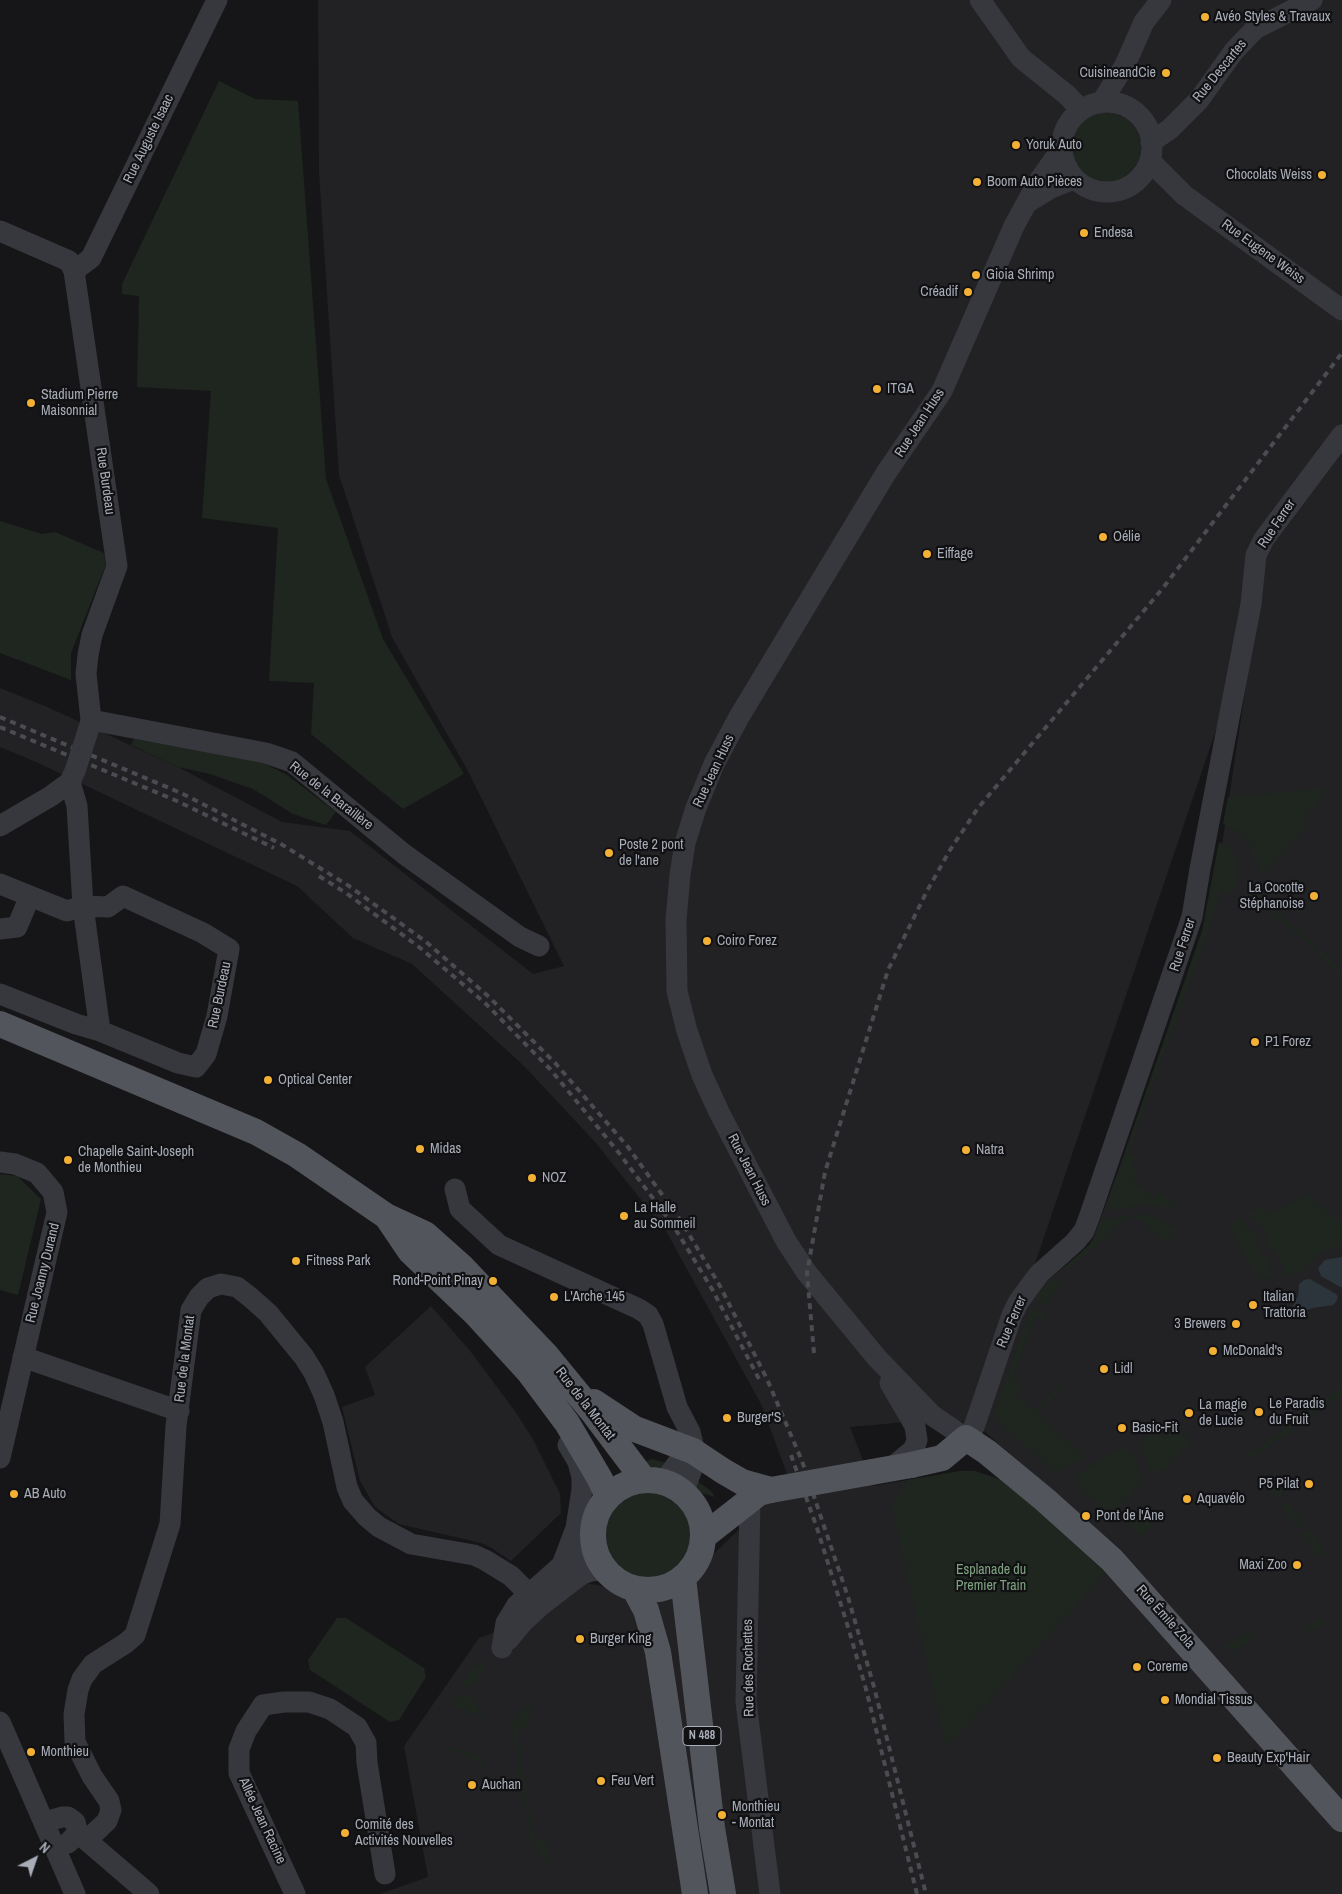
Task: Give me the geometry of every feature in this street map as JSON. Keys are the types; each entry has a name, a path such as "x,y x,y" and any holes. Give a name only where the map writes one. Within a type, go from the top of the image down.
{"main road":[{"name":"Rue de la Montat","path":"0,1024 256,1132 316,1167 386,1216 425,1234 462,1267 538,1363 592,1411 651,1481"},
{"path":"538,1363 620,1420 652,1436 693,1451 761,1495"},
{"name":"Rue de la Montat","path":"538,1363 566,1423 600,1479 608,1497"},
{"path":"688,1497 721,1503 903,1463 942,1458 966,1438"},
{"name":"Rue Émile Zola","path":"966,1438 988,1452 1028,1485 1112,1560 1342,1819"},
{"path":"651,1481 672,1485 688,1497 701,1518 704,1536 701,1552 694,1566 683,1578 668,1586 651,1590 634,1588 610,1574 601,1563 595,1549 594,1535 595,1522 600,1509 608,1497 624,1486 651,1481"},
{"path":"704,1536 761,1495"},
{"name":"N 488","path":"683,1578 712,1828 722,1894"},
{"name":"N 488","path":"634,1588 646,1610 658,1652 695,1894"}],"street":[{"name":"Rue Auguste Isaac","path":"74,271 91,258 216,0"},
{"path":"980,0 1022,58 1067,94 1080,110"},
{"path":"1101,103 1125,65 1144,22 1161,0"},
{"name":"Rue Descartes","path":"1151,152 1182,116 1199,100 1234,51 1255,29 1312,0"},
{"path":"1125,65 1136,114 1148,131 1151,152 1145,171 1138,180 1127,188 1113,192 1099,192 1085,187 1074,179 1068,170 1062,150 1063,135 1070,121 1080,110 1101,103 1115,103 1136,114 1182,116"},
{"name":"Rue Jean Huss","path":"966,1438 933,1416 877,1358 796,1258 719,1112 702,1075 686,1031 677,991 676,920 685,843 714,764 739,717 886,473 942,391 1014,226 1038,182 1062,150"},
{"name":"Rue Eugene Weiss","path":"1151,152 1184,194 1342,310"},
{"path":"1026,203 1051,188 1074,179"},
{"name":"Rue Eugene Weiss","path":"1138,180 1184,194"},
{"path":"0,231 69,261 74,271"},
{"name":"Rue Burdeau","path":"73,776 90,724 86,674 92,635 117,566 74,271"},
{"name":"Rue Ferrer","path":"966,1438 974,1427 1012,1316 1019,1301 1039,1274 1075,1242 1084,1231 1192,917 1251,604 1256,555 1264,539 1342,435"},
{"name":"Rue de la Baraillère","path":"90,724 266,753 292,762 404,854 520,937 538,946"},
{"path":"0,826 51,796 73,776"},
{"path":"73,776 77,806 75,909 100,1031"},
{"path":"0,884 30,896 75,909"},
{"path":"0,929 17,927 30,896"},
{"name":"Rue Burdeau","path":"0,994 76,1024 100,1031 178,1063 196,1067 206,1054 217,1016 229,949 203,932 123,896 108,908 75,909"},
{"name":"Rue Joanny Durand","path":"0,1162 16,1164 37,1173 53,1192 58,1212 23,1357 7,1401 0,1458"},
{"path":"455,1189 460,1209 498,1245 639,1309 648,1315 654,1324 677,1407 690,1432 695,1460 688,1497"},
{"name":"Rue de la Montat","path":"57,1849 83,1837 107,1822 111,1810 109,1801 92,1776 75,1742 74,1714 78,1690 82,1679 93,1664 135,1635 170,1524 179,1411 191,1310 199,1297 208,1288 221,1284 237,1287 268,1312 284,1330 314,1373 324,1395 333,1422 346,1487 353,1501 379,1528 411,1544 474,1555 486,1560 511,1576 529,1594"},
{"path":"23,1357 179,1411"},
{"name":"Rue Jean Huss","path":"877,1358 915,1426 917,1440 914,1449 903,1463"},
{"name":"Rue de la Montat","path":"538,1363 541,1402 578,1462 582,1477 582,1498 576,1528 562,1566"},
{"path":"652,1436 672,1418 677,1407"},
{"path":"651,1481 668,1476 682,1457 693,1451"},
{"name":"Rue des Rochettes","path":"761,1495 746,1702 770,1894"},
{"name":"Rue de la Montat","path":"594,1535 577,1557 562,1566 517,1605 506,1623 502,1648 523,1622 582,1574 591,1570 610,1574"},
{"name":"Allée Jean Racine","path":"295,1894 239,1773 239,1750 246,1731 263,1704 308,1702 330,1709 357,1727 366,1743 367,1763 384,1874"},
{"path":"0,1722 75,1894"},
{"path":"45,1822 62,1816 75,1822 83,1837 149,1894"}],"shaded area":[{"path":"318,0 1342,0 1342,1802 1124,1558 984,1431 953,1418 850,1427 873,1486 913,1479 1074,1536 1342,1828 1342,1894 380,1894 428,1877 404,1746 479,1638 493,1633 509,1606 557,1577 666,1599 766,1504 796,1498 761,1404 666,1231 595,1142 524,1066 412,964 353,938 297,886 36,762 0,747 0,688 45,706 178,767 282,822 350,831 533,974 564,966 468,771 392,637 339,475 319,172","holes":["1258,606 1210,924 1091,1244 1022,1302"]},
{"path":"1342,1257 1342,1287 1340,1287 1321,1276 1318,1268 1325,1260"},
{"path":"1310,1279 1336,1294 1338,1297 1336,1302 1333,1305 1313,1308 1295,1314 1291,1310 1298,1296 1299,1284 1304,1280"},
{"path":"431,1306 471,1352 517,1414 534,1441 560,1494 561,1513 511,1561 481,1543 399,1524 375,1507 360,1481 342,1407 375,1395 365,1367"}],"green space":[{"path":"219,81 255,99 298,101 326,479 383,639 464,774 403,809 311,734 314,683 269,681 278,528 202,518 211,391 137,387 139,296 122,294 122,284"},
{"path":"1105,113 1124,119 1134,129 1140,148 1134,167 1124,177 1105,183 1086,177 1076,167 1070,148 1076,129 1086,119"},
{"path":"0,521 42,534 55,532 104,553 106,564 71,653 71,680 0,653"},
{"path":"134,739 258,760 287,775 336,812 326,825 293,814 253,789 210,774 178,767 131,745"},
{"path":"1325,788 1325,794 1303,818 1309,824 1262,876 1250,844 1236,830 1223,824 1228,797"},
{"path":"1219,842 1233,853 1238,865 1238,877 1232,894 1221,890 1128,1153 1137,1158 1131,1165 1138,1173 1133,1180 1153,1198 1159,1191 1173,1203 1179,1196 1178,1203 1169,1210 1151,1204 1107,1210 1105,1209 1202,931"},
{"path":"1248,886 1317,947 1314,950 1260,902 1253,910 1248,906 1246,900"},
{"path":"1320,950 1342,970 1342,975 1318,954"},
{"path":"0,1174 17,1176 41,1199 18,1295 0,1290"},
{"path":"1307,1194 1342,1225 1342,1245 1324,1251 1302,1271 1286,1276 1283,1270 1285,1268 1274,1249 1271,1251 1265,1241 1268,1238 1259,1221 1255,1223 1249,1213 1262,1206 1267,1215"},
{"path":"1133,1214 1149,1215 1157,1218 1174,1228 1176,1232 1166,1243 1140,1220 1126,1219 1069,1269 1063,1269 1089,1245 1097,1233 1101,1220"},
{"path":"1241,1217 1248,1230 1252,1228 1258,1239 1255,1242 1265,1258 1268,1257 1272,1265 1269,1267 1274,1275 1261,1283 1228,1225"},
{"path":"1053,1278 1067,1292 1059,1287 1048,1299 1055,1306 1034,1300 1038,1292"},
{"path":"1031,1309 1043,1313 1046,1318 1044,1321 1035,1317 1013,1379 1023,1385 1015,1393 1035,1412 1060,1384 1064,1387 1038,1415 1085,1457 1056,1473 993,1417"},
{"path":"1342,1386 1342,1394 1252,1459 1247,1452 1251,1449 1253,1452"},
{"path":"1180,1431 1191,1441 1158,1474 1149,1467 1151,1465 1145,1459 1147,1456 1138,1447 1148,1435 1152,1437 1157,1432 1165,1438 1172,1433 1175,1436"},
{"path":"1125,1447 1137,1459 1133,1463 1140,1469 1137,1473 1143,1479 1114,1517 1081,1490 1082,1488 1073,1479 1078,1473"},
{"path":"652,1459 670,1464 658,1471 651,1471 639,1464"},
{"name":"Esplanade du Premier Train","path":"960,1471 975,1471 999,1479 1024,1498 1106,1573 946,1748 892,1507 907,1480"},
{"path":"1269,1474 1284,1494 1276,1500 1260,1477"},
{"path":"696,1480 711,1491 715,1497 697,1492 694,1489"},
{"path":"649,1492 665,1496 679,1505 688,1519 692,1535 688,1551 679,1565 665,1574 649,1578 633,1574 619,1565 610,1551 606,1535 610,1519 619,1505 633,1496"},
{"path":"1288,1501 1305,1523 1297,1529 1281,1506"},
{"path":"1138,1511 1149,1522 1153,1518 1156,1522 1142,1536 1128,1524"},
{"path":"1309,1529 1325,1551 1317,1557 1301,1534"},
{"path":"1322,1617 1325,1622 1305,1634 1302,1629"},
{"path":"337,1618 346,1618 424,1668 426,1677 399,1720 390,1722 310,1670 308,1660"},
{"path":"1248,1631 1253,1639 1233,1652 1224,1647"},
{"path":"485,1659 484,1669 473,1686 461,1687 461,1684 473,1668"},
{"path":"460,1696 473,1697 479,1712 489,1720 454,1705 453,1698"},
{"path":"531,1706 532,1716 527,1717 528,1727 516,1729 534,1841 545,1840 549,1861 547,1863 540,1857 530,1837 512,1724 514,1717 525,1708"},
{"path":"435,1740 483,1759 484,1768 481,1764 435,1742"}],"railway":[{"path":"814,1353 807,1273 825,1172 888,970 927,891 950,850 978,808 1163,588 1342,353"},
{"path":"0,717 181,793 281,844 349,886 425,941 489,997 556,1064 628,1147 681,1221 720,1286 767,1379 802,1461 848,1597 874,1687 926,1894"},
{"path":"0,727 177,801 274,848"},
{"path":"319,876 346,893 419,947 485,1003 550,1069 619,1153 673,1225 712,1289 760,1381"},
{"path":"791,1455 817,1528 866,1689 917,1894"}],"place":[{"name":"Avéo Styles & Travaux","path":"1205,17"},
{"name":"CuisineandCie","path":"1166,73"},
{"name":"Yoruk Auto","path":"1016,145"},
{"name":"Chocolats Weiss","path":"1322,175"},
{"name":"Boom Auto Pièces","path":"977,182"},
{"name":"Endesa","path":"1084,233"},
{"name":"Gioia Shrimp","path":"976,275"},
{"name":"Créadif","path":"968,292"},
{"name":"ITGA","path":"877,389"},
{"name":"Stadium Pierre Maisonnial","path":"31,403"},
{"name":"Oélie","path":"1103,537"},
{"name":"Eiffage","path":"927,554"},
{"name":"Poste 2 pont de l'ane","path":"609,853"},
{"name":"La Cocotte Stéphanoise","path":"1314,896"},
{"name":"Coiro Forez","path":"707,941"},
{"name":"P1 Forez","path":"1255,1042"},
{"name":"Optical Center","path":"268,1080"},
{"name":"Midas","path":"420,1149"},
{"name":"Natra","path":"966,1150"},
{"name":"Chapelle Saint-Joseph de Monthieu","path":"68,1160"},
{"name":"NOZ","path":"532,1178"},
{"name":"La Halle au Sommeil","path":"624,1216"},
{"name":"Fitness Park","path":"296,1261"},
{"name":"Rond-Point Pinay","path":"493,1281"},
{"name":"L'Arche 145","path":"554,1297"},
{"name":"Italian Trattoria","path":"1253,1305"},
{"name":"3 Brewers","path":"1236,1324"},
{"name":"McDonald's","path":"1213,1351"},
{"name":"Lidl","path":"1104,1369"},
{"name":"Le Paradis du Fruit","path":"1259,1412"},
{"name":"La magie de Lucie","path":"1189,1413"},
{"name":"Burger'S","path":"727,1418"},
{"name":"Basic-Fit","path":"1122,1428"},
{"name":"P5 Pilat","path":"1309,1484"},
{"name":"AB Auto","path":"14,1494"},
{"name":"Aquavélo","path":"1187,1499"},
{"name":"Pont de l'Âne","path":"1086,1516"},
{"name":"Maxi Zoo","path":"1297,1565"},
{"name":"Burger King","path":"580,1639"},
{"name":"Coreme","path":"1137,1667"},
{"name":"Mondial Tissus","path":"1165,1700"},
{"name":"Monthieu","path":"31,1752"},
{"name":"Beauty Exp'Hair","path":"1217,1758"},
{"name":"Feu Vert","path":"601,1781"},
{"name":"Auchan","path":"472,1785"},
{"name":"Monthieu - Montat","path":"722,1815"},
{"name":"Comité des Activités Nouvelles","path":"345,1833"}]}
